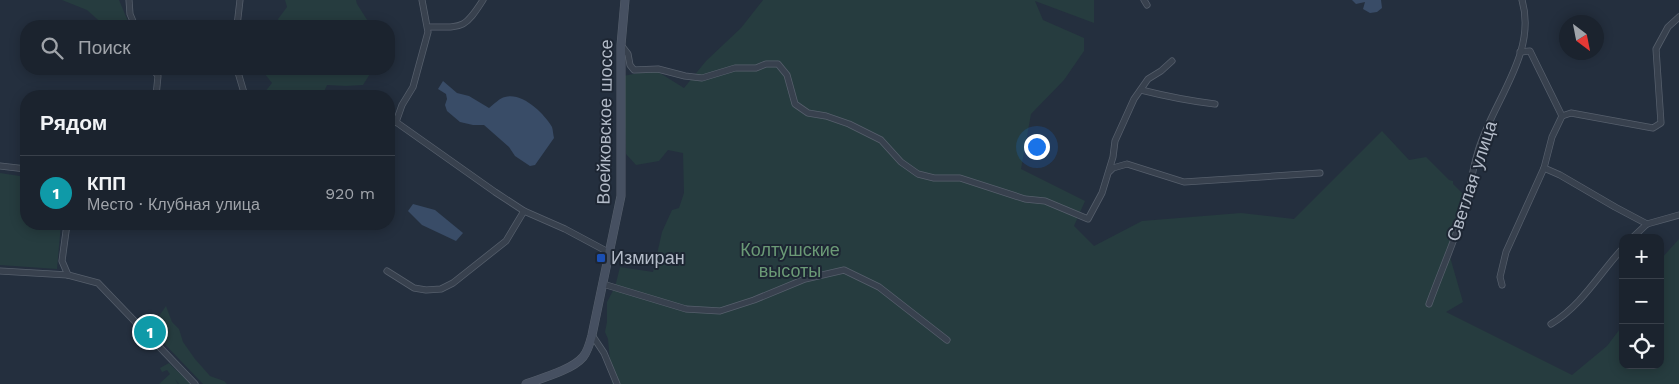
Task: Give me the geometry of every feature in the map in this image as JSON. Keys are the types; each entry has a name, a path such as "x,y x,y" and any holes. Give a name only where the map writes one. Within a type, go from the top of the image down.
{"street":[{"path":"129,0 132,20"},
{"path":"237,20 240,0"},
{"path":"422,0 428,32 413,87 402,105 396,122 524,211 565,229 610,253"},
{"path":"428,27 457,26 467,23 483,0"},
{"name":"Воейковское шоссе","path":"526,384 575,364 584,356 589,347 621,196 621,45 625,0"},
{"name":"Светлая улица","path":"1429,304 1463,215 1477,154 1483,137 1506,92 1520,52 1526,26 1526,12 1522,0"},
{"path":"1502,285 1500,277 1506,252 1544,168 1552,137 1562,116 1571,113 1653,128 1661,123 1656,48 1668,27 1679,17"},
{"path":"621,45 628,54 630,64 634,70 658,68 702,78 735,68 756,68 766,64 778,64 787,75 795,104 808,113 826,116 849,124 881,140 901,162 918,174 934,178 960,178 1025,199 1045,202 1088,219 1102,193 1109,173 1115,141 1134,99 1148,79 1172,61"},
{"path":"1520,52 1530,51 1562,116"},
{"path":"157,75 157,90"},
{"path":"239,75 244,90"},
{"path":"1141,90 1215,104"},
{"path":"1109,173 1113,168 1126,164 1184,182 1320,173"},
{"path":"0,166 20,168"},
{"path":"1544,168 1647,224"},
{"path":"387,271 414,288 441,290 453,283 506,241 524,211"},
{"path":"1636,234 1647,224 1679,215"},
{"path":"66,230 62,261 68,275"},
{"path":"1551,324 1563,317 1580,300 1619,253"},
{"path":"603,284 686,309 720,311 754,300 805,279 844,270 879,287 947,340"},
{"path":"0,271 68,275 98,283 195,384"},
{"path":"592,335 604,353 617,384"}],"green space":[{"path":"62,0 119,0 127,20 98,20 87,10"},
{"path":"285,0 356,0 367,20 278,20 287,7"},
{"name":"Колтушские высоты","path":"763,0 1094,0 1094,23 1035,1 1043,20 1084,38 1084,51 1064,80 1031,114 1021,169 1085,201 1074,226 1094,246 1142,221 1241,213 1294,219 1382,131 1409,160 1426,157 1449,180 1453,181 1453,184 1469,200 1450,257 1463,302 1446,312 1572,375 1607,346 1619,330 1619,369 1664,369 1664,256 1679,239 1679,384 612,384 608,339 605,332 607,302 615,287 620,267 653,272 662,232 672,210 679,208 684,193 683,153 668,150 659,161 636,165 626,154 623,76 655,70 684,88 706,61 741,28"},
{"path":"266,75 369,75 363,85 327,85 325,90 266,90 272,83"},
{"path":"0,173 20,176 20,230 60,230 57,269 0,265"},
{"path":"166,306 172,322 179,329 183,342 195,359 210,376 227,384 203,384 156,335 159,316"},
{"path":"169,363 191,384 179,384 175,379 178,384 159,384 170,374 167,370 162,372 160,368"}],"water":[{"path":"1352,0 1381,0 1382,8 1377,12 1370,13 1363,9 1365,2 1356,4"},
{"path":"443,81 457,93 469,96 489,108 505,97 512,96 525,101 538,110 548,121 552,127 554,138 535,165 530,166 515,156 509,147 484,125 460,122 447,111 445,105 446,94 438,89"},
{"path":"413,204 435,210 463,233 456,241 422,225 408,211"}],"place":[{"name":"Измиран","path":"601,258"},
{"name":"КПП","path":"150,332"}]}
